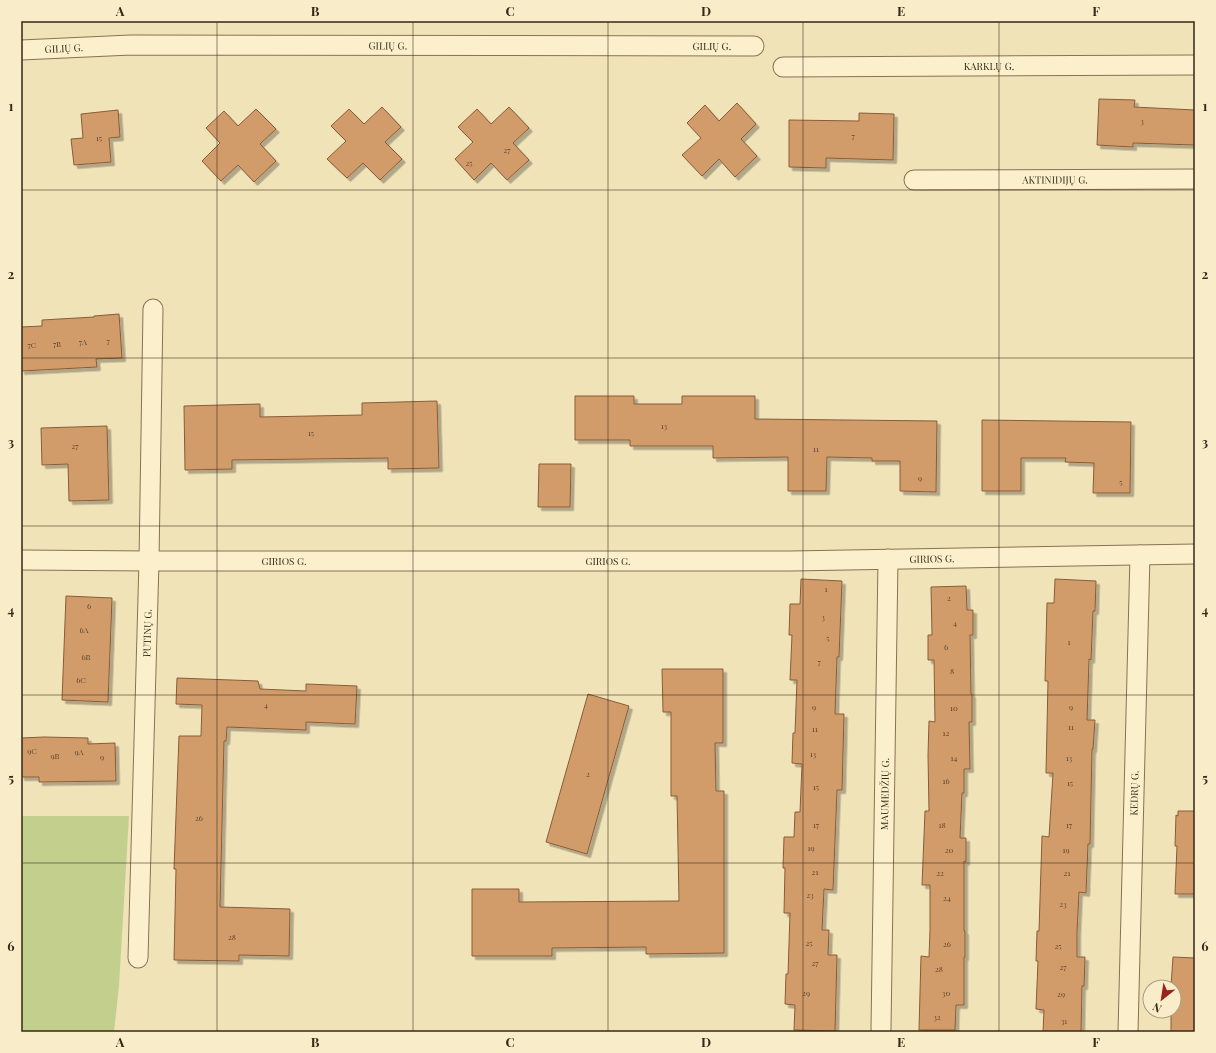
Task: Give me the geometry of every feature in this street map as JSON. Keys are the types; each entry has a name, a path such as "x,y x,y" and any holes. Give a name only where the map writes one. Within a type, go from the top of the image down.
{"street":[{"name":"GILIŲ G.","path":"21,50 131,45 754,46"},
{"name":"KARKLŲ G.","path":"783,67 1195,65"},
{"name":"AKTINIDIJŲ G.","path":"914,180 1195,179"},
{"name":"PUTINŲ G.","path":"138,958 149,561 153,309"},
{"name":"GIRIOS G.","path":"21,560 888,560 1195,554"},
{"name":"KEDRŲ G.","path":"1128,1032 1140,555"},
{"name":"MAUMEDŽIŲ G.","path":"881,1029 888,560"}],"green space":[{"path":"21,816 129,816 119,986 114,1032 21,1032"}],"building":[{"path":"1099,99 1135,100 1134,107 1195,110 1195,145 1133,143 1133,147 1097,145"},
{"path":"737,103 756,124 741,139 757,156 735,177 719,159 702,176 682,155 701,138 687,123 705,105 719,121"},
{"path":"382,107 401,127 385,142 402,159 380,180 363,163 347,178 327,159 346,141 331,126 349,109 364,124"},
{"path":"509,107 529,128 513,143 529,160 507,180 491,163 474,180 455,159 473,142 458,127 477,109 491,124"},
{"path":"256,109 276,129 260,144 276,161 254,182 238,165 221,181 202,161 220,143 206,128 224,111 238,126"},
{"path":"118,110 120,137 109,138 111,162 74,165 71,139 83,138 81,114"},
{"path":"859,113 894,114 893,160 826,158 826,168 789,167 789,120 859,121"},
{"path":"119,314 122,358 96,359 97,367 21,371 21,327 42,326 42,320"},
{"path":"575,396 634,396 634,404 682,404 682,396 755,396 755,419 937,421 936,492 900,491 900,461 872,461 872,458 827,457 826,491 788,491 788,457 713,458 713,446 630,446 630,440 575,440"},
{"path":"437,401 439,468 388,469 388,458 232,460 232,469 185,470 184,406 260,404 260,417 362,415 362,403"},
{"path":"982,420 1131,422 1130,493 1093,493 1094,463 1065,462 1066,458 1021,458 1021,491 982,491"},
{"path":"107,426 109,500 69,501 68,464 42,465 41,428"},
{"path":"539,464 571,464 570,507 538,507"},
{"path":"801,579 842,581 835,714 844,714 842,790 837,790 833,890 824,889 822,930 829,930 828,955 837,955 835,1031 794,1030 795,1005 785,1004 786,974 788,974 790,913 784,913 784,837 794,837 795,812 800,812 802,764 792,763 797,680 790,680 792,635 789,635 790,604 800,604"},
{"path":"1055,579 1096,581 1091,660 1089,659 1087,720 1095,720 1092,749 1090,844 1088,844 1086,893 1079,892 1077,932 1077,957 1085,957 1084,986 1082,986 1081,1032 1043,1032 1044,1010 1036,1009 1038,961 1036,961 1037,931 1039,931 1042,836 1049,837 1053,773 1046,773 1048,681 1045,681 1047,603 1054,603"},
{"path":"966,586 967,610 973,610 973,635 970,635 972,722 969,722 970,769 964,769 964,793 962,793 960,838 966,838 966,862 964,861 964,1005 956,1005 955,1030 919,1030 921,956 929,957 930,930 930,885 922,885 925,811 929,811 929,721 935,722 934,660 928,660 928,635 932,635 931,587"},
{"path":"66,596 112,598 108,702 62,700"},
{"path":"662,669 723,669 723,743 715,743 716,791 724,791 724,953 646,954 646,947 552,948 552,956 472,956 472,889 519,889 519,902 679,901 677,796 671,796 671,712 663,712"},
{"path":"177,678 258,681 260,689 306,691 306,684 357,686 355,724 306,722 306,730 227,727 226,741 224,741 220,907 290,909 289,956 239,955 239,961 174,960 176,869 174,869 179,736 201,736 202,705 176,704"},
{"path":"588,694 629,706 587,854 546,842"},
{"path":"21,738 88,738 88,744 115,743 116,781 39,782 39,777 21,777"},
{"path":"1178,811 1195,811 1195,894 1175,894 1177,846 1175,846 1176,815 1178,816"},
{"path":"1173,957 1195,958 1195,1032 1171,1032 1171,1019 1182,1019 1182,979 1171,979"}]}
